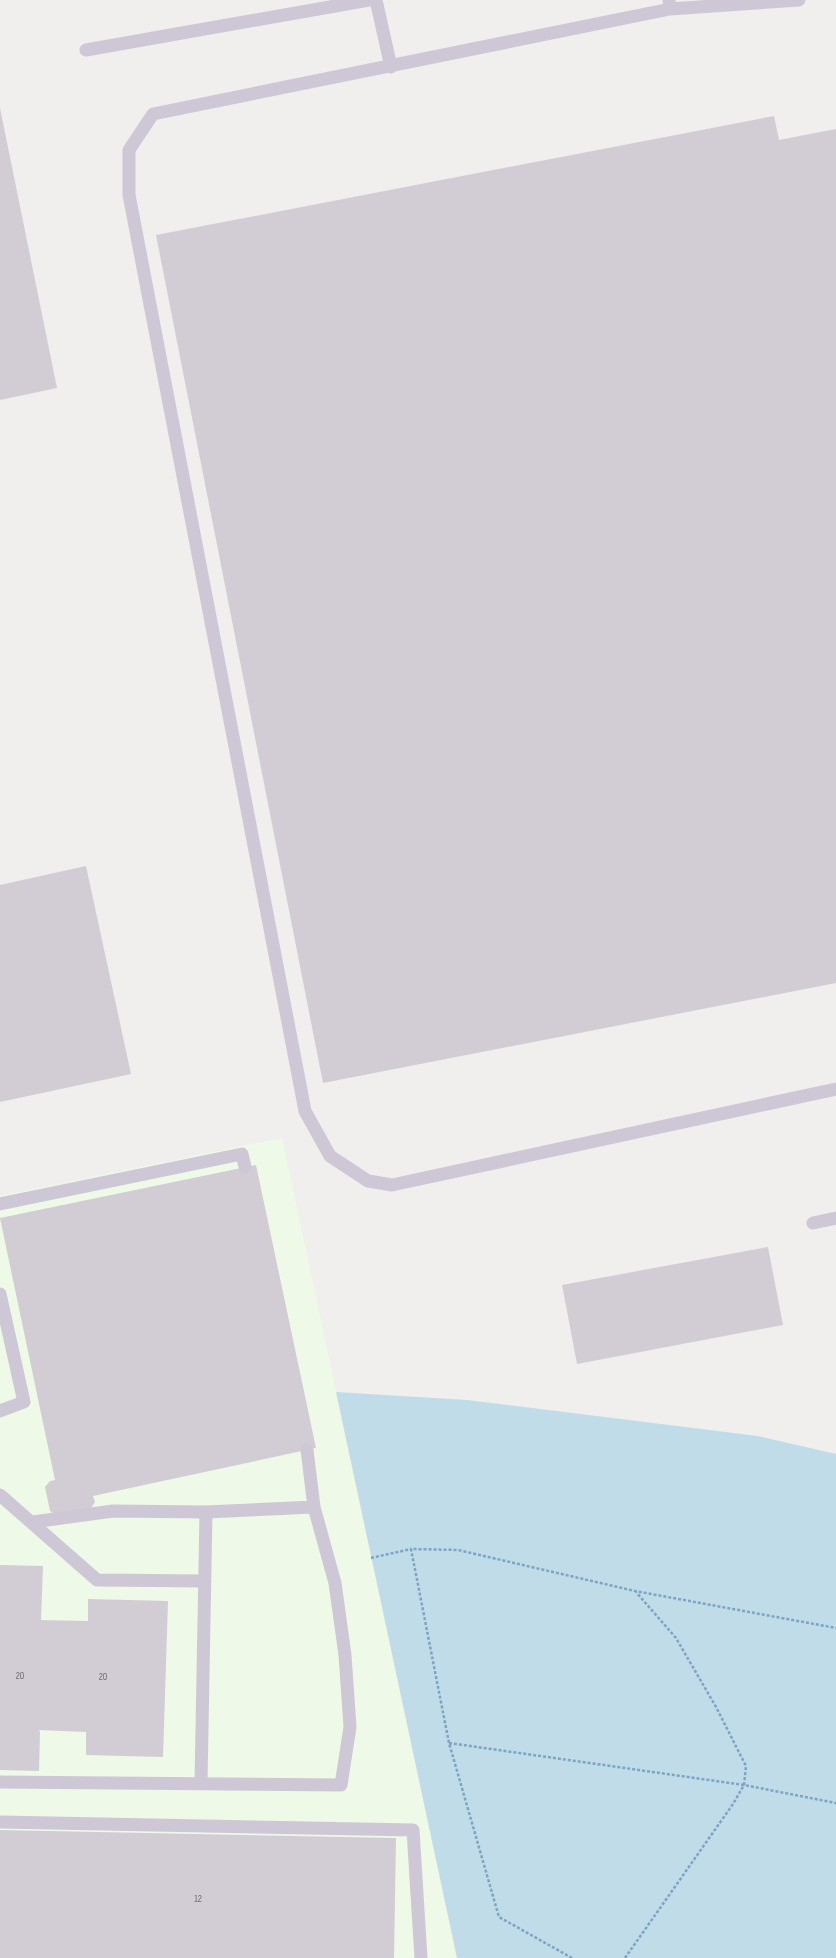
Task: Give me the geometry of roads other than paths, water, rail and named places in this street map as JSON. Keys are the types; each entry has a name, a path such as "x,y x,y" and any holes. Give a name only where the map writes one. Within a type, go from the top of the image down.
{"lane":[{"path":"86,50 369,0"},
{"path":"376,0 391,67"},
{"path":"799,0 670,4 391,67 153,114 129,150 129,195 305,1111 330,1156 368,1181 392,1185 836,1089"},
{"path":"0,1204 242,1154 245,1167"},
{"path":"813,1223 836,1218"},
{"path":"0,1294 24,1402 0,1411"},
{"path":"0,1782 341,1785 350,1727 345,1655 335,1582 314,1507 307,1450"},
{"path":"0,1494 97,1580 205,1581"},
{"path":"33,1522 113,1511 206,1512 314,1507"},
{"path":"201,1783 204,1721 203,1650 206,1512"},
{"path":"0,1822 413,1830 420,1958"}]}
